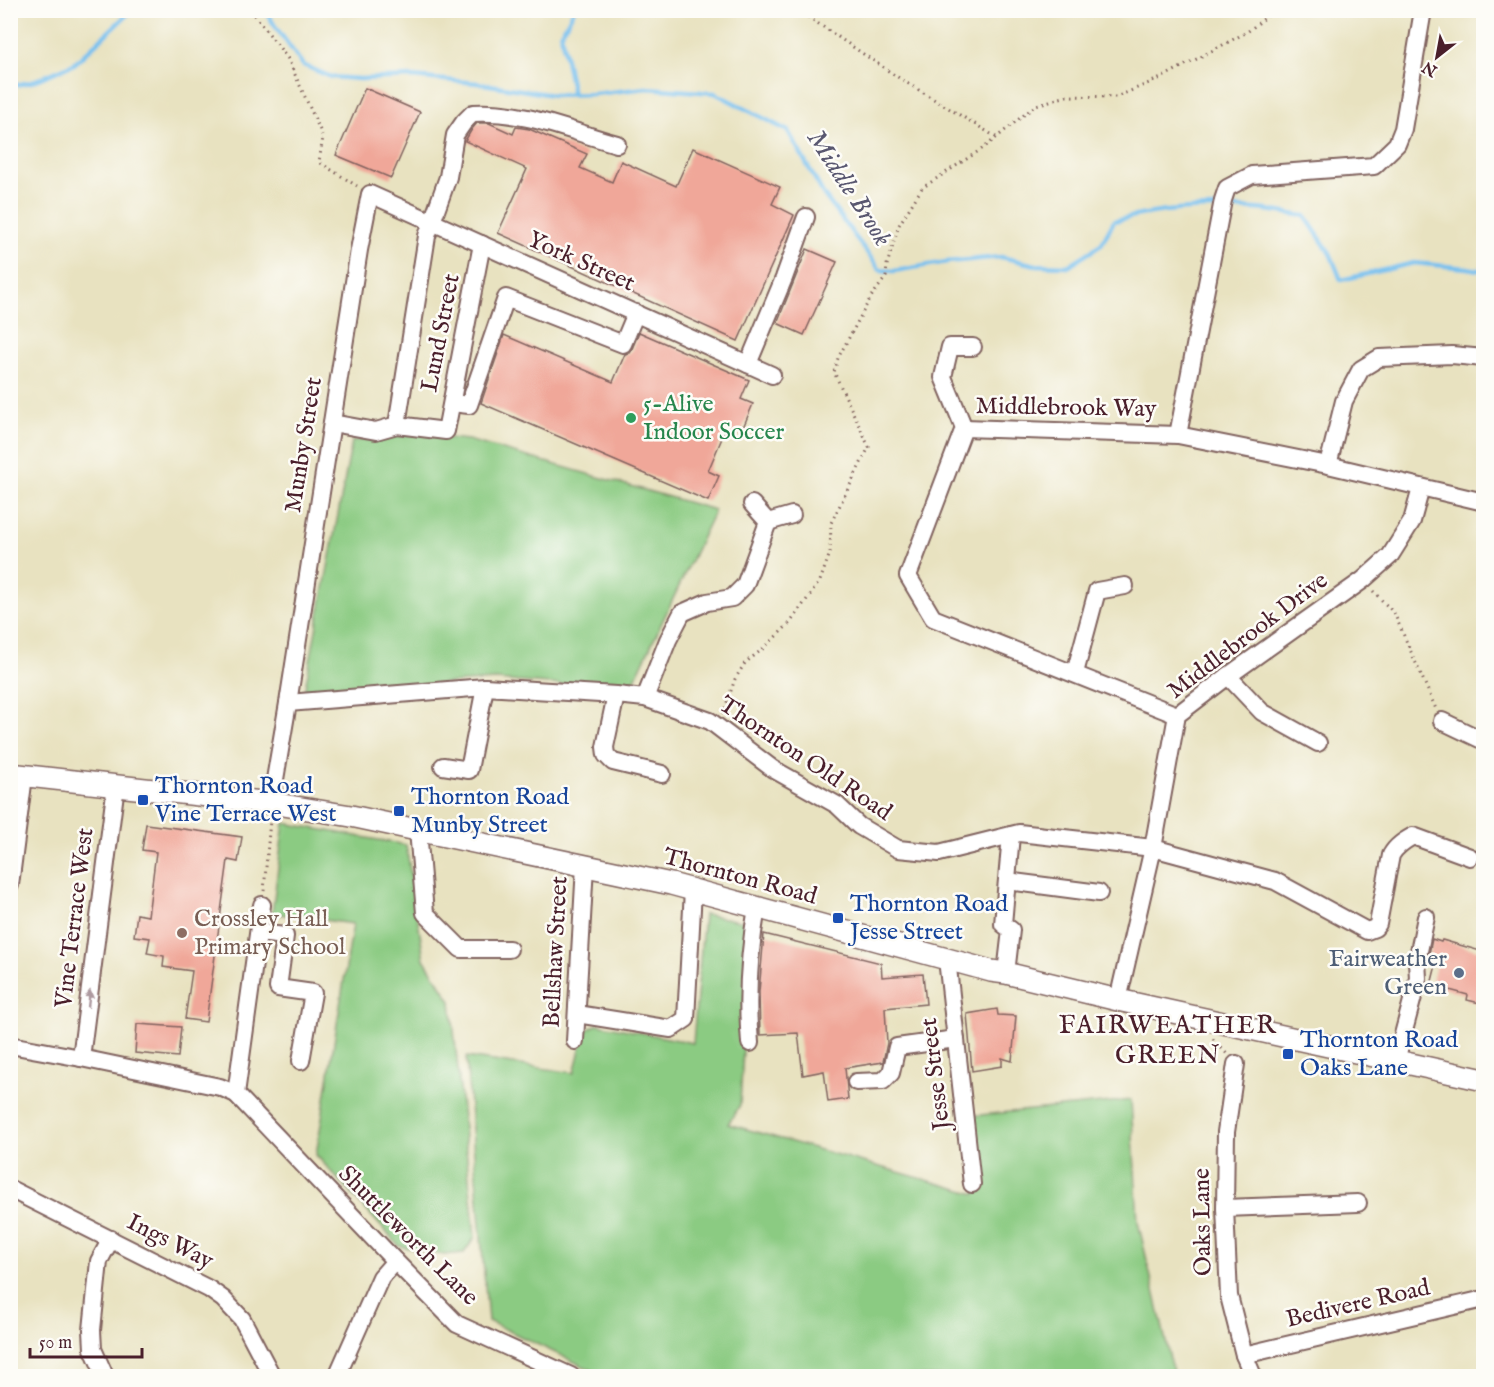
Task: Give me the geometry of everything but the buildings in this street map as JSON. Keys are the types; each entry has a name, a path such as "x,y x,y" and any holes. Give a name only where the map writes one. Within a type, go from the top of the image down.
{"main road":[{"name":"Thornton Road","path":"17,775 271,803 351,816 693,890 991,971 1484,1080"}],"street":[{"path":"1178,435 1227,188 1252,175 1374,166 1397,144 1403,129 1424,10"},
{"path":"332,423 376,431 397,425 427,236 448,177 455,135 473,113 488,112 530,118 617,144"},
{"name":"York Street","path":"370,195 772,375"},
{"name":"Munby Street","path":"288,704 359,250 370,195"},
{"path":"748,364 784,278 806,217"},
{"name":"Lund Street","path":"397,425 447,431 482,244"},
{"path":"452,403 469,405 506,298 623,344 636,313"},
{"path":"964,428 943,376 950,347 974,346"},
{"path":"1328,465 1344,401 1361,369 1380,358 1452,355 1484,358"},
{"name":"Middlebrook Way","path":"1177,715 933,618 908,576 964,428 1178,435 1328,465 1484,502"},
{"name":"Middlebrook Drive","path":"1119,1000 1153,848 1177,715 1363,580 1390,556 1412,521 1421,488"},
{"path":"752,504 768,522"},
{"path":"768,522 792,515"},
{"path":"645,698 682,613 707,602 732,598 745,585 768,522"},
{"path":"1075,673 1097,591 1125,586"},
{"path":"1228,676 1262,712 1318,743"},
{"path":"443,766 469,770 484,687"},
{"name":"Thornton Old Road","path":"288,704 484,687 645,698 710,721 773,769 837,805 859,826 898,849 939,853 1019,833 1153,848 1275,881 1367,931 1378,924 1391,855 1395,848 1404,841 1413,836 1470,858"},
{"path":"616,695 605,747 606,755 613,762 662,774"},
{"path":"271,803 288,704"},
{"path":"1442,721 1484,741"},
{"path":"10,885 17,775"},
{"name":"Vine Terrace West","path":"81,1058 116,785"},
{"path":"418,830 425,913 460,949 509,949"},
{"path":"1005,973 1011,930 1003,924 1011,835"},
{"name":"Bellshaw Street","path":"575,1041 585,866"},
{"path":"1007,881 1099,893"},
{"path":"577,1014 671,1029 686,1019 693,890"},
{"path":"236,1094 262,905"},
{"path":"750,1043 748,966 757,908"},
{"path":"1396,1061 1418,978 1417,961 1426,917"},
{"path":"259,933 285,936 278,988 313,993 301,1062"},
{"name":"Jesse Street","path":"947,959 972,1184"},
{"path":"856,1083 883,1081 891,1073 897,1047 956,1039"},
{"name":"Shuttleworth Lane","path":"10,1045 220,1087 236,1094 457,1324 572,1377"},
{"name":"Oaks Lane","path":"1236,1064 1226,1132 1229,1296 1244,1355 1253,1377"},
{"name":"Ings Way","path":"10,1189 209,1289 223,1299 242,1319 272,1377"},
{"path":"1226,1208 1358,1203"},
{"path":"105,1377 93,1349 92,1330 99,1261 111,1239"},
{"path":"337,1377 381,1277 395,1261"},
{"name":"Bedivere Road","path":"1244,1355 1484,1299"}],"path":[{"path":"250,10 288,59 322,137 319,162 370,195"},
{"path":"798,10 899,78 996,137"},
{"path":"717,726 735,679 746,663 790,623 820,581 830,553 831,523 869,447 834,372 838,358 871,297 886,277 886,265 899,225 921,188 985,147 1036,105 1067,96 1116,97 1161,78 1247,32 1275,10"},
{"path":"1363,580 1394,613 1442,721"},
{"path":"262,905 271,803"},
{"path":"1212,1020 1209,1036 1236,1064"}],"green space":[{"path":"413,434 468,440 715,510 630,690 495,680 304,693 352,441"},
{"path":"284,823 406,845 424,959 451,1001 475,1237 464,1253 444,1255 399,1246 316,1155 353,924 272,913"},
{"path":"704,914 750,923 740,1105 728,1124 976,1194 971,1116 1131,1100 1138,1222 1174,1376 604,1376 488,1321 466,1057 574,1073 585,1031 598,1024 693,1043"}],"waterway":[{"name":"Middle Brook","path":"10,86 31,82 74,64 132,10"},
{"name":"Middle Brook","path":"265,10 303,65 331,77 360,79 412,77 477,83 553,95 594,94 646,88 715,93 788,131 824,195 880,270 894,271 947,262 1001,257 1036,265 1068,266 1101,245 1114,221 1166,211 1220,208 1261,210 1305,216 1330,253 1341,280 1414,263 1484,271"},
{"path":"573,95 561,34 574,10"}],"place":[{"name":"5-Alive Indoor Soccer","path":"631,418"},
{"name":"Thornton Road Vine Terrace West","path":"143,800"},
{"name":"Thornton Road Munby Street","path":"399,811"},
{"name":"Thornton Road Jesse Street","path":"838,918"},
{"name":"Crossley Hall Primary School","path":"182,933"},
{"name":"Fairweather Green","path":"1459,973"},
{"name":"Thornton Road Oaks Lane","path":"1288,1054"}],"district":[{"name":"FAIRWEATHER GREEN","path":"1168,1040"}]}
